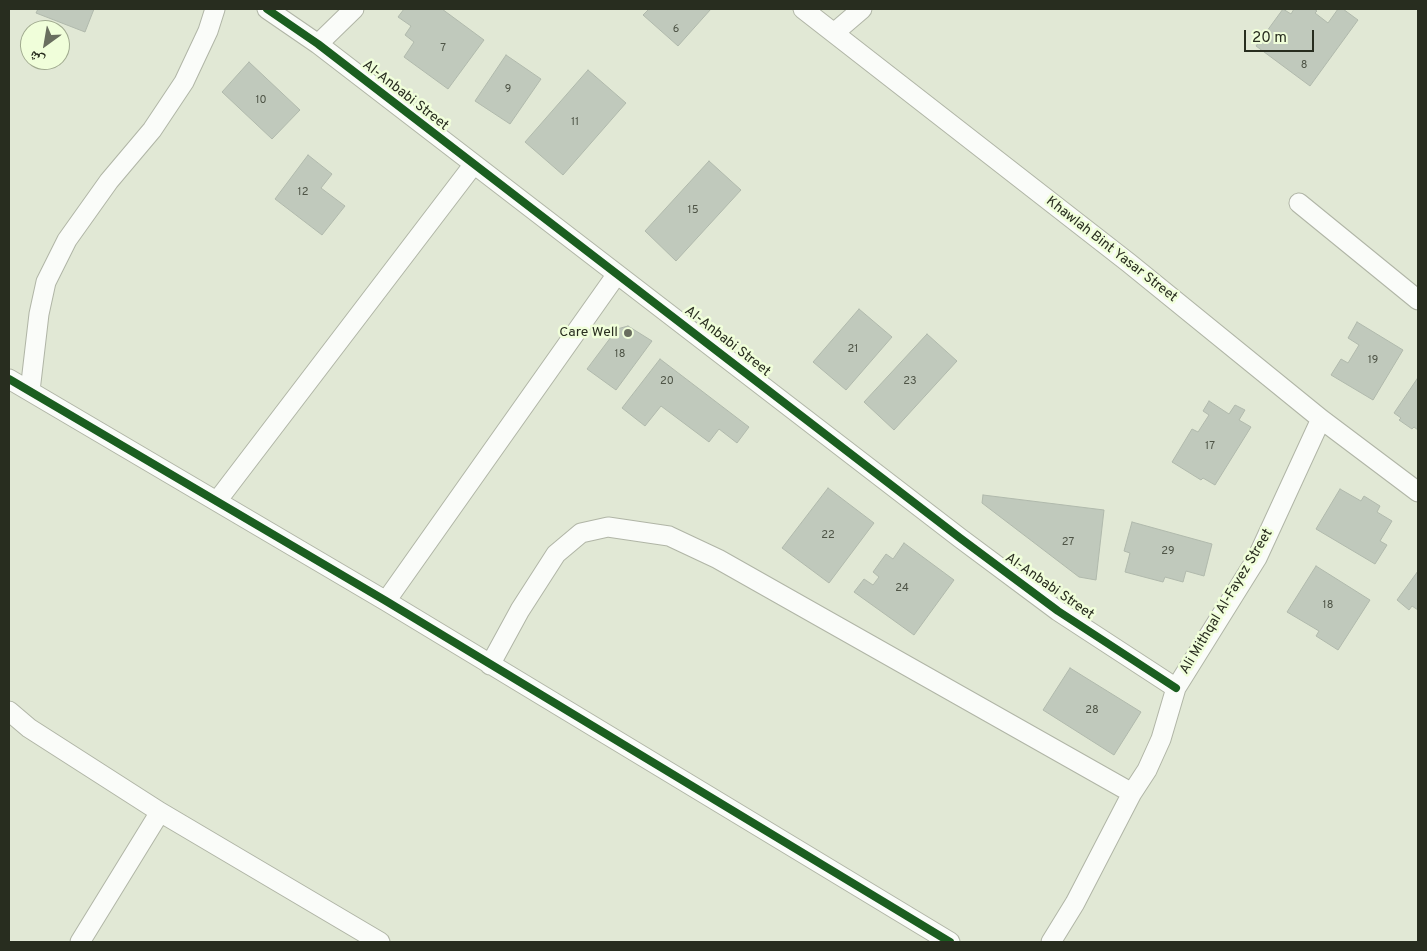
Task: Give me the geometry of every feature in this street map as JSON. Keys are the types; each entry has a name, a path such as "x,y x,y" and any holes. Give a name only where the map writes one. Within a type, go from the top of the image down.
{"street":[{"path":"30,391 39,314 46,282 72,233 109,181 152,130 184,82 208,31 215,9"},
{"name":"Al-Anbabi Street","path":"267,9 318,44 960,538 1058,611 1176,688"},
{"path":"318,44 354,9"},
{"name":"Khawlah Bint Yasar Street","path":"803,9 1129,263 1321,419 1418,492"},
{"path":"834,33 862,9"},
{"path":"217,501 474,164"},
{"path":"1298,203 1418,300"},
{"path":"386,601 618,274"},
{"path":"9,379 386,601 950,942"},
{"name":"Ali Mithqal Al-Fayez Street","path":"1051,942 1080,894 1132,792 1147,770 1161,739 1176,688 1257,558 1321,419"},
{"path":"490,665 520,610 556,554 581,533 608,527 670,536 718,559 1132,792"},
{"path":"9,711 30,728 160,812 380,942"},
{"path":"80,942 160,812"}],"building":[{"path":"38,9 94,9 85,32 70,26 70,20 54,20 36,13"},
{"path":"404,9 442,9 484,40 448,89 404,57 414,42 405,35 411,26 398,17"},
{"path":"649,9 711,9 678,46 643,15"},
{"path":"1283,9 1291,14 1294,9 1314,9 1317,11 1315,13 1328,23 1338,9 1343,9 1358,20 1310,86 1256,46"},
{"path":"506,55 541,79 510,124 475,101"},
{"path":"249,62 300,110 272,139 222,92"},
{"path":"588,70 626,103 563,175 525,142"},
{"path":"308,155 332,174 321,188 345,206 322,235 275,199"},
{"path":"709,161 741,190 676,261 645,231"},
{"path":"859,309 892,337 846,390 813,362"},
{"path":"1357,322 1403,350 1373,400 1331,375 1341,359 1348,363 1359,345 1348,338"},
{"path":"628,326 652,341 616,390 587,369 617,329"},
{"path":"927,334 957,361 894,430 864,402"},
{"path":"660,359 749,427 737,443 719,429 709,442 661,406 645,426 622,408"},
{"path":"1417,379 1418,430 1414,427 1412,429 1399,420 1401,418 1394,413"},
{"path":"1209,401 1229,414 1235,405 1245,410 1239,420 1251,427 1215,485 1203,478 1201,480 1172,462 1192,429 1198,432 1209,415 1203,411"},
{"path":"828,488 874,523 829,583 782,548"},
{"path":"1340,489 1361,501 1364,496 1380,506 1377,512 1392,521 1380,541 1387,545 1375,564 1316,529"},
{"path":"983,495 1104,510 1096,580 1079,577 982,503"},
{"path":"1132,522 1212,544 1204,576 1186,571 1183,582 1165,577 1163,582 1125,572 1130,553 1124,551"},
{"path":"904,543 954,580 914,635 854,592 864,579 873,585 879,577 873,572 886,554 893,559"},
{"path":"1316,566 1370,600 1338,650 1316,636 1319,631 1287,612"},
{"path":"1418,571 1418,610 1412,606 1409,610 1397,600"},
{"path":"1070,668 1141,712 1114,755 1043,710"}],"cycle path":[{"path":"267,9 318,44 960,538 1058,611 1176,688"},
{"path":"9,379 386,601 950,942"}],"place":[{"name":"Care Well","path":"628,333"}]}
